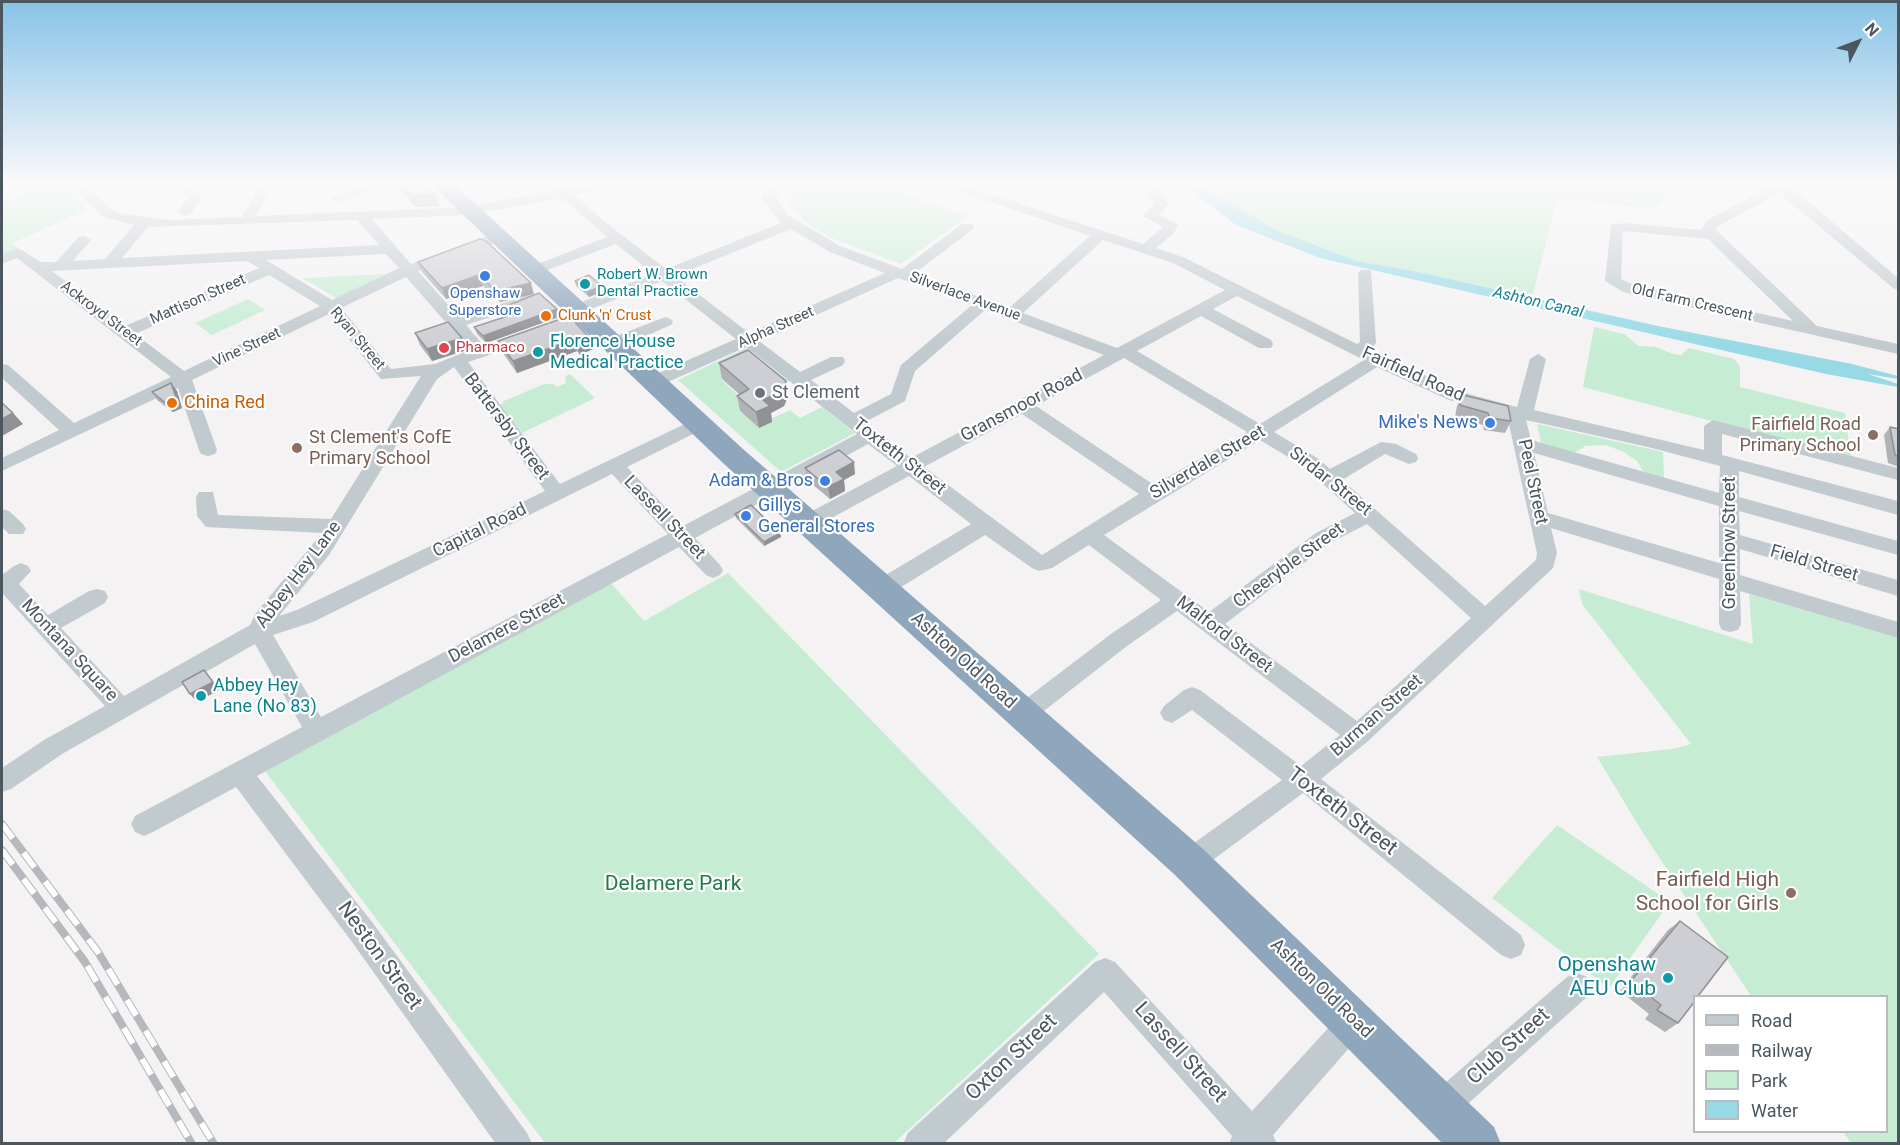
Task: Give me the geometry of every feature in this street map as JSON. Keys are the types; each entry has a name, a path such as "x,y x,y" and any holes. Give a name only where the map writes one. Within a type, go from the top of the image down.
{"highway":[{"name":"Ashton Old Road","path":"496,238 770,489 1189,862 1477,1143"}],"street":[{"path":"108,264 130,238"},
{"path":"379,238 481,352"},
{"name":"Vine Street","path":"2,465 408,270 495,238"},
{"path":"532,271 618,238"},
{"name":"Toxteth Street","path":"620,238 985,525 1039,563"},
{"name":"Abbey Hey Lane","path":"2,781 53,747 259,632 264,619 298,581 337,526 420,388 436,369 553,328 579,313 665,274 755,238"},
{"name":"Silverlace Avenue","path":"816,238 835,249 901,274 1122,353"},
{"name":"Alpha Street","path":"653,382 901,274 951,238"},
{"path":"1011,315 1096,238"},
{"name":"Fairfield Road","path":"1114,238 1190,266 1367,355 1455,396 1721,460 1899,508"},
{"path":"1146,249 1159,238"},
{"name":"Old Farm Crescent","path":"1615,238 1613,281 1629,290 1811,329"},
{"path":"1717,238 1811,329 1899,349"},
{"path":"1846,238 1895,278"},
{"path":"60,266 84,240"},
{"path":"38,267 253,258 388,249"},
{"name":"Ackroyd Street","path":"2,260 18,252 183,378"},
{"name":"Ryan Street","path":"253,258 332,307 387,375 436,369"},
{"name":"Mattison Street","path":"125,332 270,269"},
{"path":"1366,273 1367,355"},
{"name":"Gransmoor Road","path":"808,522 1237,290"},
{"path":"456,323 532,299"},
{"path":"853,421 899,397 907,369 983,304"},
{"path":"1202,310 1265,344"},
{"path":"612,344 665,322"},
{"name":"Sirdar Street","path":"1122,353 1310,462 1486,619"},
{"name":"Silverdale Street","path":"1039,563 1045,563 1153,494 1260,432 1367,355"},
{"path":"1520,413 1538,359"},
{"name":"Battersby Street","path":"457,360 557,494"},
{"path":"800,379 837,361"},
{"path":"2,369 71,431"},
{"path":"183,378 208,450"},
{"path":"1022,405 1153,494"},
{"name":"Peel Street","path":"1520,413 1524,444 1547,553"},
{"name":"Capital Road","path":"259,632 305,616 699,424"},
{"name":"Greenhow Street","path":"1730,624 1729,501 1713,426 1899,474"},
{"name":"Delamere Street","path":"144,824 239,771 870,435"},
{"path":"1524,444 1899,548"},
{"path":"1330,478 1381,447 1389,448 1409,458"},
{"name":"Lassell Street","path":"615,466 713,570"},
{"path":"206,497 207,516 213,522 337,526"},
{"name":"Cheeryble Street","path":"1209,624 1323,537 1346,524 1371,515"},
{"path":"1539,517 1899,630"},
{"path":"882,588 985,525"},
{"name":"Malford Street","path":"1090,535 1358,735"},
{"name":"Field Street","path":"1729,539 1899,588"},
{"name":"Burman Street","path":"1189,862 1303,779 1358,735 1546,563 1547,553"},
{"name":"Montana Square","path":"21,571 5,583 122,709"},
{"path":"47,626 97,597"},
{"path":"1023,714 1119,640 1177,600"},
{"path":"259,632 316,730"},
{"name":"Toxteth Street","path":"1172,713 1192,696 1291,773 1303,779 1511,945"},
{"name":"Neston Street","path":"239,771 362,932 516,1143"},
{"name":"Lassell Street","path":"1105,972 1253,1140"},
{"name":"Oxton Street","path":"919,1143 1105,972"},
{"name":"Club Street","path":"1441,1107 1576,987"},
{"path":"1253,1140 1353,1021"}],"green space":[{"path":"2,238 23,238 13,243 18,248 2,256"},
{"path":"833,238 937,238 901,264"},
{"path":"1298,238 1547,238 1532,298 1414,271 1357,261"},
{"path":"386,274 338,299 302,278"},
{"path":"248,299 265,310 212,335 195,323"},
{"path":"1594,327 1624,334 1639,346 1656,347 1673,354 1681,355 1689,348 1734,359 1740,366 1740,387 1845,413 1851,458 1583,387"},
{"path":"746,348 789,381 778,387 752,364 721,379 749,406 739,411 759,428 773,422 771,419 790,410 800,418 822,407 855,433 781,472 678,380"},
{"path":"570,374 595,398 522,433 500,406 504,401 544,384 553,384 557,387 566,383 565,377"},
{"path":"1537,424 1663,452 1664,479 1645,474 1637,461 1622,451 1605,445 1585,446 1575,453 1541,443"},
{"name":"Delamere Park","path":"728,573 1099,954 894,1143 545,1143 265,771 611,583 644,621"},
{"path":"1579,589 1753,644 1749,594 1898,638 1898,1143 1851,1143 1844,1133 1888,1133 1888,995 1750,995 1643,833 1597,757 1672,749 1691,744 1582,604"},
{"path":"1557,825 1670,902 1609,988 1492,898"}],"water":[{"name":"Ashton Canal","path":"1270,238 1298,238 1357,261 1414,271 1658,326 1852,364 1898,376 1898,379 1868,374 1898,384 1898,387 1826,374 1320,258"}],"building":[{"path":"480,239 486,241 531,283 496,291 479,275 442,288 418,262"},
{"path":"589,275 602,286 587,292 575,281"},
{"path":"539,293 557,309 483,336 474,327 517,313 509,305"},
{"path":"569,316 590,338 576,343 573,340 513,361 498,341"},
{"path":"448,322 462,338 427,349 415,333"},
{"path":"748,350 786,381 782,391 763,400 770,406 756,412 737,396 749,389 719,363"},
{"path":"171,383 177,400 167,404 152,392"},
{"path":"1463,395 1508,406 1511,421 1490,418 1488,413 1460,405"},
{"path":"2,403 13,413 2,419"},
{"path":"1890,427 1899,429 1899,457 1895,455"},
{"path":"839,450 854,462 836,472 844,479 828,487 805,468"},
{"path":"751,505 780,533 764,542 735,514"},
{"path":"204,670 213,682 190,694 182,682"},
{"name":"Openshaw AEU Club","path":"1680,921 1728,957 1699,995 1693,995 1693,1004 1678,1023 1657,1010 1661,1005 1631,981"}],"railway":[{"path":"2,824 98,952 214,1144"},
{"path":"2,850 85,962 192,1144"}],"place":[{"name":"Openshaw Superstore","path":"485,276"},
{"name":"Robert W. Brown Dental Practice","path":"585,284"},
{"name":"Clunk 'n' Crust","path":"546,316"},
{"name":"Pharmaco","path":"444,348"},
{"name":"Florence House Medical Practice","path":"538,352"},
{"name":"St Clement","path":"760,393"},
{"name":"China Red","path":"172,403"},
{"name":"Mike's News","path":"1490,423"},
{"name":"Fairfield Road Primary School","path":"1873,435"},
{"name":"St Clement's CofE Primary School","path":"297,448"},
{"name":"Adam & Bros","path":"825,481"},
{"name":"Gillys General Stores","path":"746,516"},
{"name":"Abbey Hey Lane (No 83)","path":"201,696"},
{"name":"Fairfield High School for Girls","path":"1791,893"},
{"name":"Openshaw AEU Club","path":"1668,978"}]}
